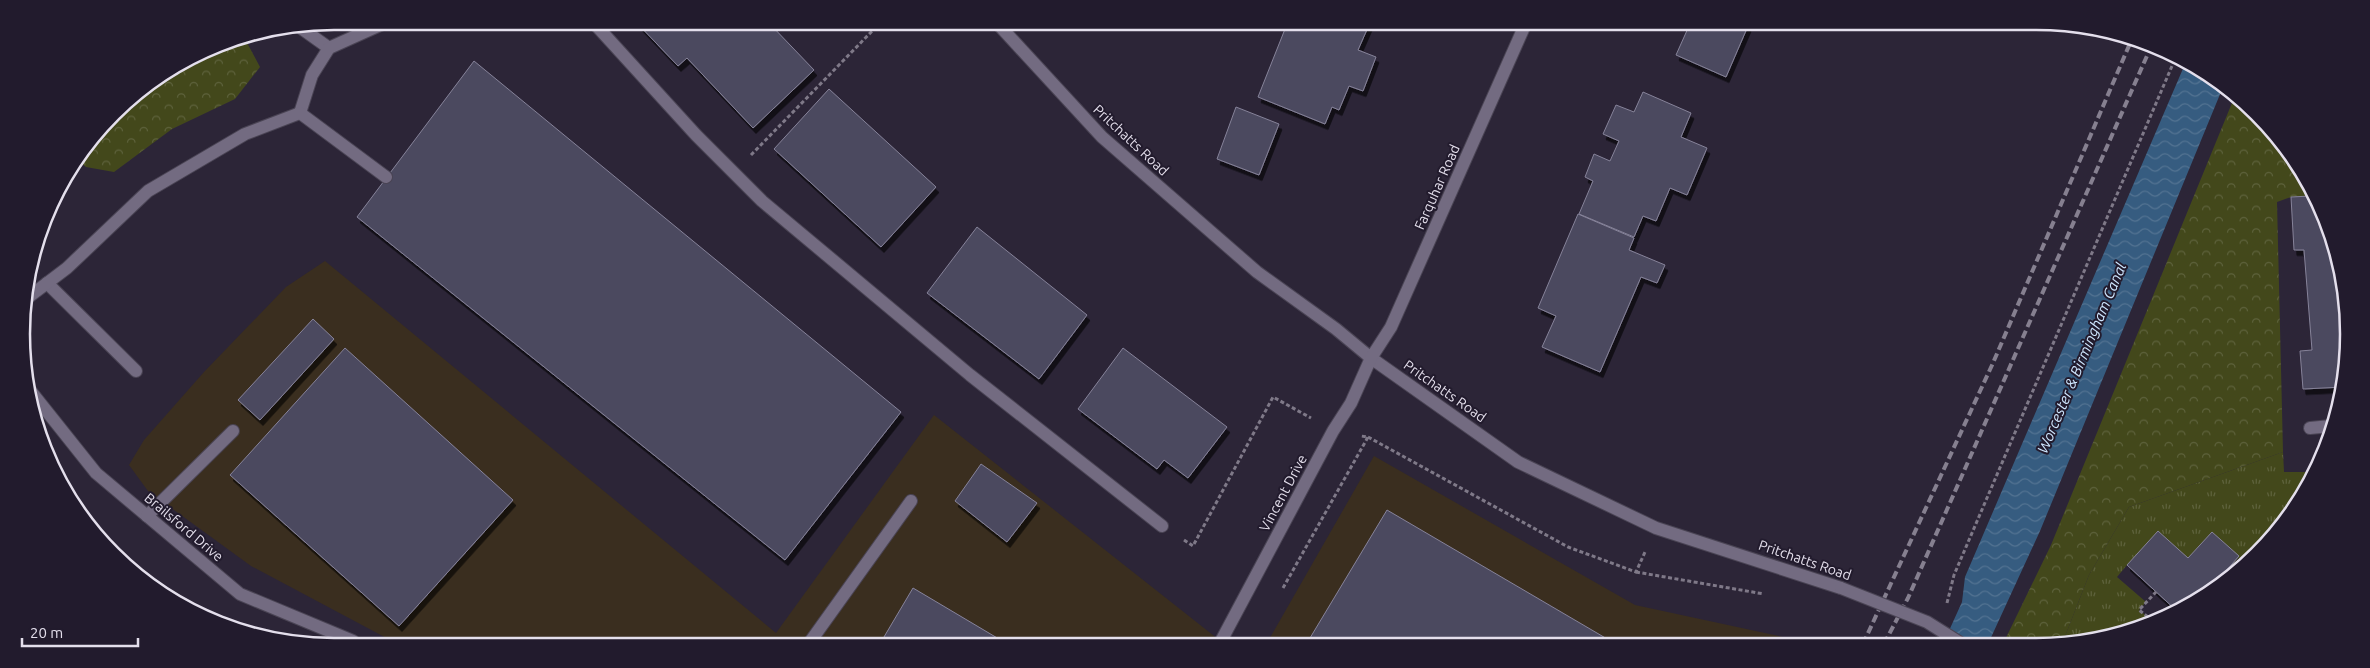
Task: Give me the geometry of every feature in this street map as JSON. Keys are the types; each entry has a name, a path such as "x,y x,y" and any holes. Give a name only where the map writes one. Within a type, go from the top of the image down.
{"street":[{"path":"300,112 312,74 330,48 369,30"},
{"path":"600,30 696,136 762,202 970,376 1162,526"},
{"name":"Pritchatts Road","path":"1003,30 1102,137 1257,272 1336,329 1371,358 1518,462 1656,528 1841,588 1927,622 1952,638"},
{"name":"Farquhar Road","path":"1371,358 1391,327 1523,30"},
{"path":"306,32 330,48"},
{"path":"300,112 386,177"},
{"path":"33,294 67,268 148,191 245,134 300,112"},
{"path":"47,283 136,371"},
{"name":"Vincent Drive","path":"1222,638 1333,430 1351,403 1371,358"},
{"name":"Brailsford Drive","path":"37,399 96,473 240,594 346,638"},
{"path":"2310,428 2326,427"},
{"path":"147,516 232,431"},
{"path":"813,638 911,501"}],"path":[{"path":"733,173 873,30"},
{"path":"1946,606 1954,575 2173,62"},
{"path":"1194,546 1273,397 1333,430"},
{"path":"1368,437 1568,547 1636,572 1770,595"},
{"path":"1636,572 1656,528"},
{"path":"2148,617 2139,610 2156,592"}],"shaded area":[{"path":"325,261 776,633 934,415 1217,638 386,638 251,566 148,491 129,465 144,440 204,372 286,287"},
{"path":"1374,456 1635,605 1788,638 1270,638"}],"green space":[{"path":"247,43 260,67 235,99 172,129 114,172 86,167 82,164 105,134 149,93 165,81 200,61"},
{"path":"2232,102 2251,119 2277,149 2289,165 2307,196 2291,197 2277,202 2283,452 2129,507 2089,575 2065,636 2006,638 2051,545"},
{"path":"2283,452 2284,472 2307,472 2289,503 2265,534 2236,563 2210,583 2160,540 2127,565 2117,577 2146,602 2139,610 2148,617 2115,628 2065,636 2089,575 2129,507"}],"water":[{"name":"Worcester & Birmingham Canal","path":"2183,68 2221,93 2040,531 1991,638 1946,638 1962,602 1965,577"}],"building":[{"path":"644,30 776,30 814,70 753,128 687,58 678,66"},
{"path":"1285,30 1367,30 1358,50 1376,57 1363,91 1349,86 1339,110 1332,107 1325,124 1258,97"},
{"path":"1687,30 1746,30 1726,77 1676,55"},
{"path":"474,61 901,412 785,560 357,217"},
{"path":"829,89 936,187 881,247 774,149"},
{"path":"1643,92 1691,113 1681,137 1707,148 1687,195 1670,188 1656,221 1643,216 1634,237 1579,214 1593,181 1585,177 1594,154 1610,161 1619,141 1603,134 1616,105 1634,112"},
{"path":"1236,107 1279,124 1259,175 1217,159"},
{"path":"2307,196 2330,255 2337,294 2340,334 2335,387 2303,389 2300,351 2312,350 2304,250 2294,250 2291,197"},
{"path":"1578,214 1634,238 1629,250 1665,265 1657,283 1641,277 1600,372 1542,347 1556,316 1538,308"},
{"path":"977,227 1087,315 1039,379 927,293"},
{"path":"313,319 334,339 260,420 238,400"},
{"path":"345,348 513,500 399,626 230,475"},
{"path":"1123,348 1227,427 1188,478 1164,460 1157,469 1078,409"},
{"path":"981,464 1037,503 1007,542 955,501"},
{"path":"1387,510 1605,638 1310,638"},
{"path":"2158,531 2188,558 2212,532 2239,556 2226,571 2205,587 2172,606 2127,565"},
{"path":"913,588 997,638 883,638"}],"railway":[{"path":"1866,638 1993,363 2129,45"},
{"path":"1887,638 1908,598 2149,52"}]}
